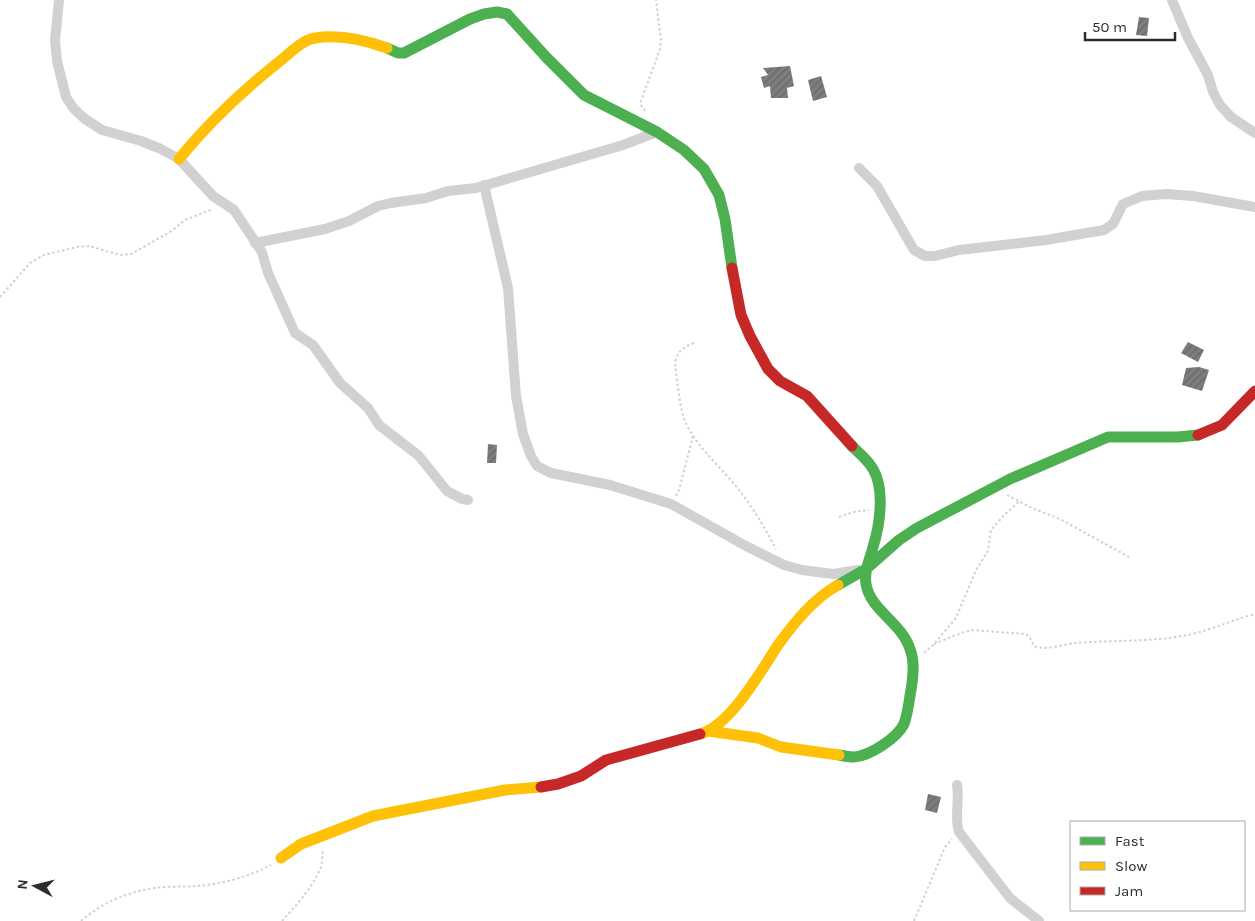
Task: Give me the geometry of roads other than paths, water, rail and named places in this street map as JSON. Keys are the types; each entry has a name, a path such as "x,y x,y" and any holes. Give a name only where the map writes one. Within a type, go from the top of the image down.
{"street":[{"path":"59,0 55,40 56,54 66,97 74,109 102,130 141,141 179,159 213,196 234,210 262,252 268,273 295,333 313,345 340,383 368,408 379,425 419,456 447,491 468,500"},
{"path":"1172,0 1188,38 1208,75 1213,92 1220,105 1232,117 1255,133"},
{"path":"179,159 196,138 240,93 300,45 314,38 338,37 370,42 398,53 404,53 456,26 492,11 498,11 507,14 584,95 657,132 684,150 704,169 719,195 725,219 735,289 741,315 750,336 768,368 780,381 807,396 873,469 878,485 881,511 874,545 866,570 866,583 870,597 902,633 910,648 912,662 907,714 904,722 898,733 869,754 854,757 781,747 758,738 708,731"},
{"path":"255,243 325,230 349,221 378,206 484,185 623,145 657,132"},
{"path":"859,168 877,186 914,250 925,256 935,256 994,245 1046,240 1104,230 1113,224 1123,204 1142,196 1166,194 1193,196 1255,207"},
{"path":"484,185 508,288 516,396 523,434 537,466 551,473 610,485 671,504 746,546 784,564 802,570 834,574 866,570"},
{"path":"281,858 301,844 373,816 505,790 558,784 581,776 606,760 708,731 721,723 739,702 780,643 812,604 831,589 866,570 888,549 917,528 1036,467 1108,437 1202,435 1222,425 1255,391"},
{"path":"957,784 957,826 959,832 1010,898 1039,921"}]}
